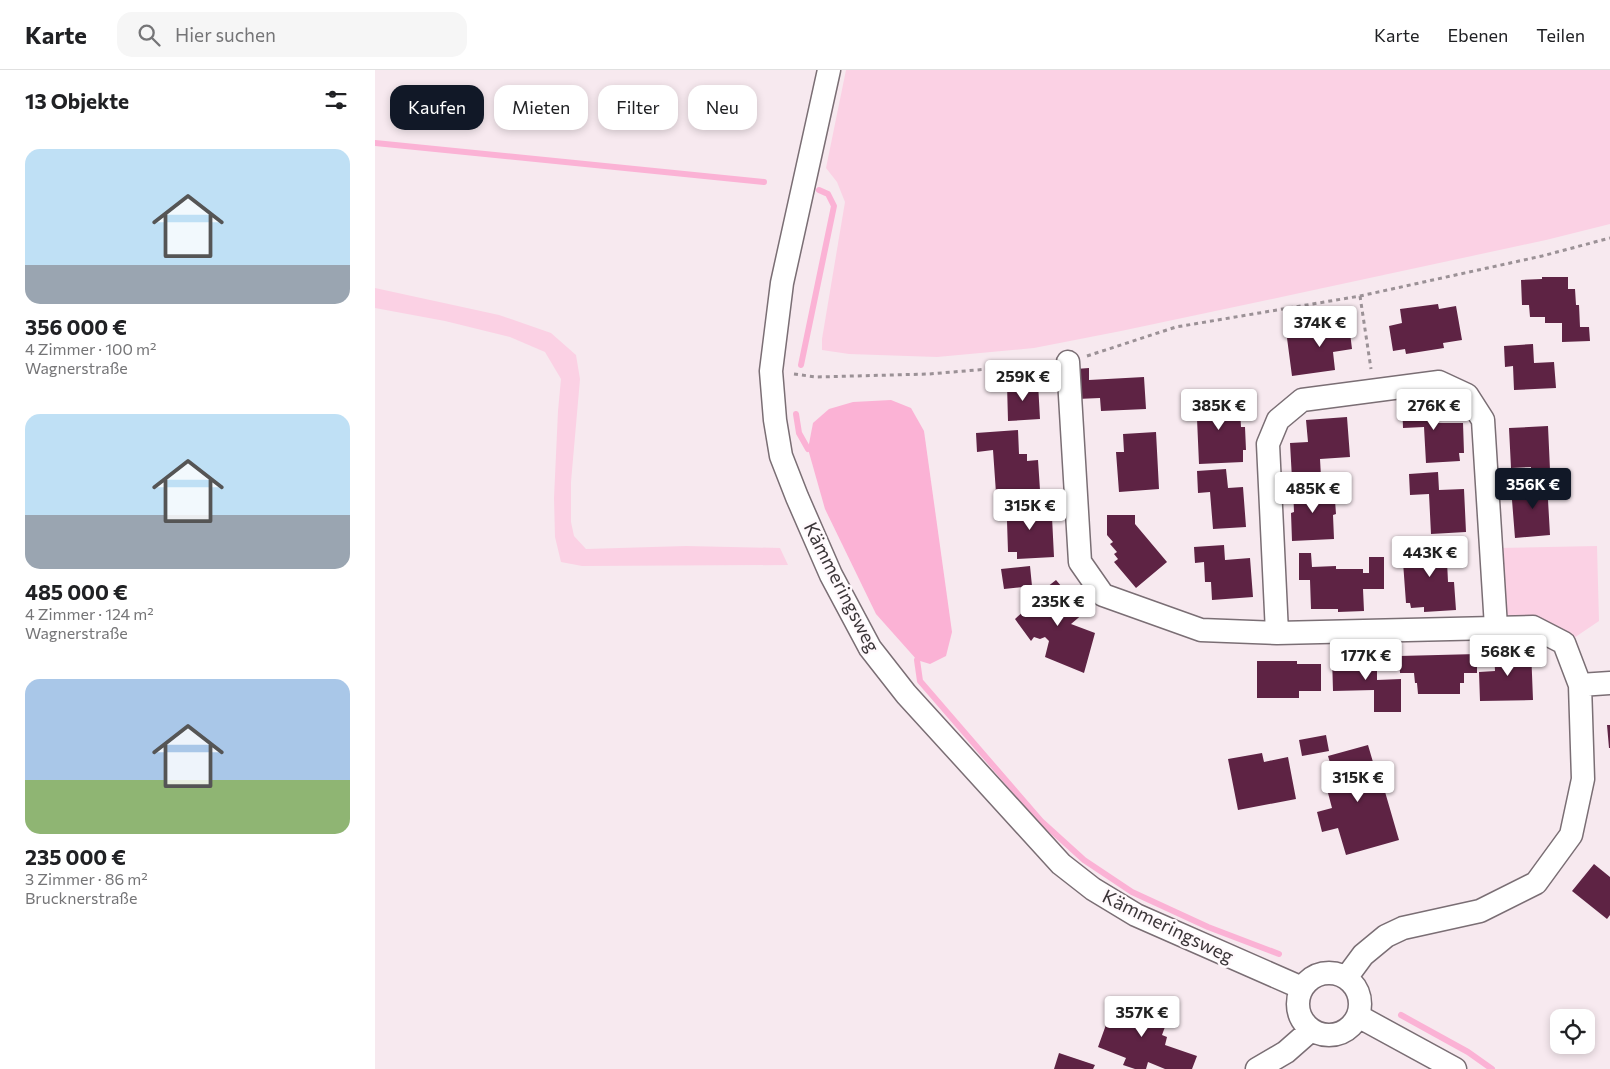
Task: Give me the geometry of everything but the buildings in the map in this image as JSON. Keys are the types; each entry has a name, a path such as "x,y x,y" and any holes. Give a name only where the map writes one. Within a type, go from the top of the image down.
{"street":[{"name":"Kämmeringsweg","path":"829,70 782,283 771,372 775,420 781,456 831,575 870,648 906,694 1061,864 1093,890 1137,915 1302,988"},
{"path":"1068,362 1080,562 1103,595 1201,630 1277,633 1533,627 1565,643 1580,685 1583,779 1571,835 1537,883 1481,912 1412,926 1386,936 1363,955 1345,978"},
{"path":"1277,633 1268,444 1277,420 1302,400 1439,382 1467,395 1483,420 1496,627"},
{"path":"1580,685 1610,683"},
{"path":"1321,974 1334,974 1345,978 1358,995 1360,1005 1358,1016 1350,1027 1338,1034 1324,1035 1311,1030 1303,1022 1298,1011 1298,999 1302,988 1310,979 1321,974"},
{"path":"1358,1016 1455,1069"},
{"path":"1257,1069 1286,1052 1311,1030"}],"path":[{"path":"771,372 816,377 910,374 1068,362 1176,327 1360,296 1542,256 1610,238"},
{"path":"1360,296 1375,390"}],"shaded area":[{"path":"846,70 1610,70 1610,224 1546,240 1286,296 1034,348 937,357 849,354 822,350 822,339 845,202 837,182 826,168"},
{"path":"375,288 499,315 551,333 576,355 580,379 571,482 571,522 574,536 586,549 686,546 780,548 788,565 582,566 561,562 555,537 554,498 561,379 545,352 510,337 445,321 375,308"},
{"path":"891,400 911,408 924,431 952,632 946,656 930,664 917,660 876,614 825,509 808,449 813,423 829,409 853,402"},
{"path":"1597,546 1599,621 1568,642 1550,623 1514,619 1501,610 1498,548"}],"waterway":[{"path":"375,143 764,182"},
{"path":"801,365 834,206 828,194 819,190"},
{"path":"796,414 799,433 808,449"},
{"path":"917,660 920,681 1041,821 1084,860 1132,892 1208,927 1279,954"},
{"path":"1401,1015 1468,1052 1492,1069"}]}
